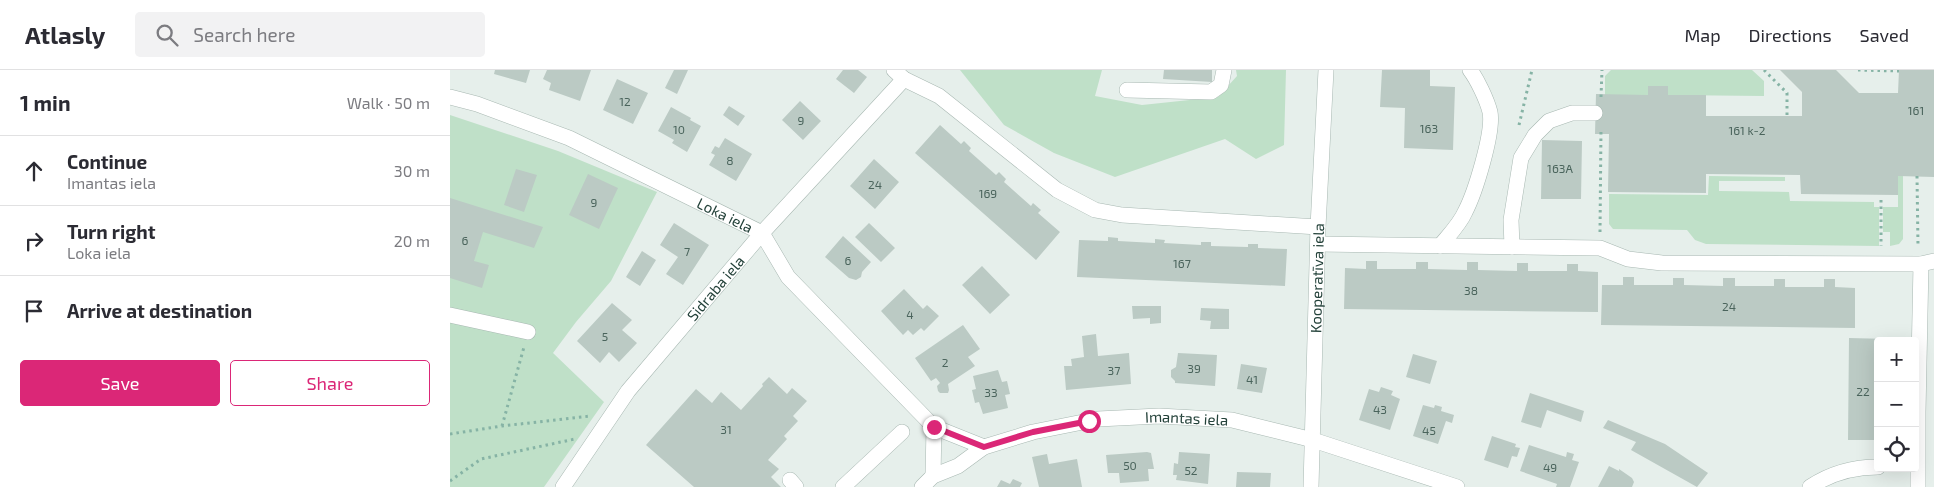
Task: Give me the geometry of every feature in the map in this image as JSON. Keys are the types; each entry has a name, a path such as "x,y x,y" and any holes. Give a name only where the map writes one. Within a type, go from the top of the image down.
{"street":[{"path":"1127,90 1211,92 1221,85 1224,70"},
{"name":"Kooperatīva iela","path":"1311,487 1318,227 1326,70"},
{"path":"1440,246 1465,214 1482,164 1490,125 1490,112 1475,77 1470,70"},
{"path":"899,74 939,96 1057,190 1096,210 1122,215 1318,227"},
{"name":"Sidraba iela","path":"562,487 628,391 899,74"},
{"name":"Loka iela","path":"450,97 477,104 569,138 762,233 788,277 934,427 984,447"},
{"path":"1512,247 1511,220 1521,158 1535,135 1549,121 1572,114 1595,114"},
{"path":"1318,244 1600,248 1628,259 1662,263 1927,263 1918,427"},
{"path":"450,315 528,332"},
{"name":"Imantas iela","path":"922,487 933,476 958,466 984,447 1033,432 1098,419 1159,416 1232,420 1313,440 1457,487"},
{"path":"933,476 934,427"},
{"path":"843,487 902,432"},
{"path":"1810,487 1833,473 1862,467 1874,467"},
{"path":"1917,472 1918,487"}],"path":[{"path":"1601,94 1602,70"},
{"path":"1764,70 1787,93 1787,116"},
{"path":"1858,70 1898,71"},
{"path":"1600,248 1601,134"},
{"path":"1917,176 1917,236 1927,263"},
{"path":"1881,200 1881,264"},
{"path":"502,426 528,332"},
{"path":"450,434 502,426 613,414"},
{"path":"450,481 481,458 599,434"}],"green space":[{"path":"960,70 1102,70 1095,96 1142,105 1218,97 1237,76 1236,70 1286,70 1284,145 1256,159 1225,139 1115,177 1054,153 1004,125"},
{"path":"1611,70 1752,70 1764,81 1764,96 1668,95 1668,86 1648,86 1648,95 1605,95 1605,76"},
{"path":"450,115 558,151 657,192 611,281 576,322 553,353 604,402 544,487 450,487"},
{"path":"1709,176 1785,177 1785,181 1719,181 1719,191 1789,192 1790,201 1874,202 1874,207 1879,207 1879,246 1706,244 1695,240 1687,230 1613,229 1609,224 1609,194 1708,195"},
{"path":"1898,176 1903,176 1903,239 1899,244 1890,246 1890,232 1883,232 1883,207 1898,207"}],"building":[{"path":"495,70 530,70 526,83 494,74"},
{"path":"547,70 591,70 580,101 549,90 551,83 543,79"},
{"path":"674,70 688,70 677,94 665,88"},
{"path":"843,70 858,70 867,77 854,93 836,79"},
{"path":"1164,70 1212,70 1212,82 1163,79"},
{"path":"1382,70 1430,70 1430,86 1455,87 1453,150 1404,148 1405,108 1380,107"},
{"path":"1780,70 1836,70 1859,93 1898,93 1899,70 1934,70 1934,177 1898,176 1898,195 1801,194 1800,175 1706,174 1706,193 1608,192 1609,134 1595,134 1596,94 1648,95 1648,86 1668,86 1668,95 1706,95 1706,116 1802,116 1802,92"},
{"path":"617,79 648,93 633,124 603,110"},
{"path":"800,101 821,121 803,140 782,120"},
{"path":"729,106 745,116 738,126 723,115"},
{"path":"671,107 701,126 687,152 672,143 674,140 658,131"},
{"path":"940,125 961,144 964,141 971,148 969,151 996,175 999,172 1006,179 1004,182 1031,206 1033,203 1041,210 1038,213 1060,232 1036,260 915,153"},
{"path":"725,138 752,154 736,181 709,165 715,155 711,153 715,146 719,148"},
{"path":"1542,140 1582,141 1581,199 1541,199"},
{"path":"874,159 899,182 875,209 850,186"},
{"path":"516,169 537,175 524,212 504,205"},
{"path":"588,174 618,188 599,229 569,215"},
{"path":"450,198 543,227 534,248 483,232 474,261 489,265 482,288 450,278"},
{"path":"674,223 709,245 683,285 666,274 678,257 660,245"},
{"path":"869,223 895,248 881,262 855,237"},
{"path":"843,236 871,262 862,272 861,277 856,280 849,278 825,257"},
{"path":"1108,237 1118,238 1118,241 1155,243 1155,239 1165,240 1164,243 1201,245 1201,242 1211,242 1211,246 1248,247 1248,244 1258,244 1258,248 1287,249 1285,286 1077,277 1079,240 1108,241"},
{"path":"642,251 656,260 640,286 626,277"},
{"path":"1366,261 1377,261 1377,269 1416,269 1416,262 1428,262 1428,269 1467,270 1467,262 1478,262 1478,270 1517,271 1517,263 1528,263 1528,271 1567,271 1567,264 1578,264 1578,271 1598,272 1598,312 1344,309 1345,268 1366,269"},
{"path":"982,266 1010,295 990,314 962,285"},
{"path":"1623,277 1634,277 1634,285 1673,285 1673,278 1684,278 1684,285 1723,286 1723,278 1735,278 1735,286 1774,286 1774,279 1785,279 1785,287 1824,287 1824,279 1835,279 1835,287 1855,288 1855,328 1601,325 1602,285 1623,285"},
{"path":"904,289 923,309 927,305 939,316 924,331 921,328 913,335 908,330 903,335 881,311"},
{"path":"612,303 632,320 622,330 637,343 619,362 609,352 600,363 577,341"},
{"path":"1132,306 1161,306 1161,323 1150,324 1150,318 1133,319"},
{"path":"1201,308 1229,309 1229,329 1210,329 1211,321 1200,320"},
{"path":"963,325 980,349 968,357 975,366 948,384 948,393 940,393 937,386 940,383 936,378 931,381 915,358"},
{"path":"1096,334 1098,356 1129,353 1131,384 1066,390 1064,366 1072,366 1071,359 1084,357 1082,336"},
{"path":"1849,338 1874,339 1874,440 1848,440"},
{"path":"1178,353 1217,355 1215,386 1175,383 1171,377 1171,370 1176,367"},
{"path":"1413,354 1437,361 1430,384 1406,377"},
{"path":"1241,364 1267,368 1262,393 1237,389"},
{"path":"998,370 1002,382 1007,381 1010,394 1005,395 1008,408 983,414 979,402 975,403 972,390 976,389 973,376"},
{"path":"769,377 787,394 792,388 807,401 793,416 798,421 784,436 787,439 768,460 779,469 771,477 781,487 694,487 646,445 696,389 712,403 721,392 741,410"},
{"path":"1381,387 1393,391 1391,395 1400,399 1390,430 1359,420 1369,389 1379,392"},
{"path":"1530,393 1584,411 1581,422 1547,410 1541,428 1521,422"},
{"path":"1423,405 1434,408 1435,405 1442,407 1441,411 1454,415 1452,423 1446,421 1438,444 1413,436"},
{"path":"1608,420 1665,444 1708,473 1697,487 1631,450 1636,442 1603,428"},
{"path":"1492,436 1516,444 1515,447 1520,448 1517,457 1512,456 1508,468 1484,460"},
{"path":"1529,445 1566,457 1567,452 1574,454 1572,460 1579,462 1570,487 1556,487 1557,484 1520,471"},
{"path":"1179,452 1210,454 1208,484 1176,480 1177,475 1173,475 1174,463 1178,464"},
{"path":"1151,453 1154,469 1148,469 1149,481 1120,483 1119,473 1108,473 1106,455"},
{"path":"1047,454 1049,464 1077,459 1082,487 1039,487 1032,457"},
{"path":"1609,466 1619,471 1619,469 1632,478 1634,482 1632,487 1598,487"},
{"path":"1237,472 1271,473 1270,487 1236,487"},
{"path":"1013,479 1022,483 1020,487 997,487 1001,480 1010,484"}],"route":[{"path":"934,427 984,447 1033,432 1089,421"}]}
